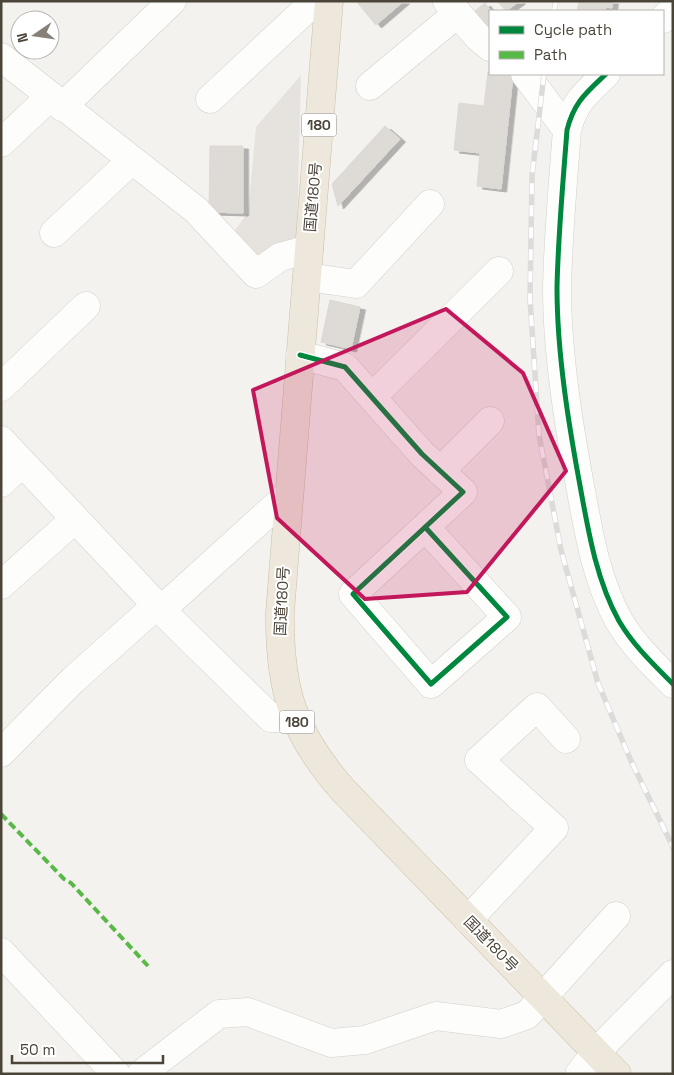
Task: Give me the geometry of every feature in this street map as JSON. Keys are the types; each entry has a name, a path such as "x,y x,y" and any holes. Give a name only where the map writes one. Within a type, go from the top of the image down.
{"highway":[{"name":"国道180号","path":"329,1 289,494 280,642 281,666 295,719 322,767 617,1074"}],"street":[{"path":"1,143 56,102 172,1"},
{"path":"210,99 315,1"},
{"path":"370,86 453,7 484,42"},
{"path":"1,57 196,210 256,274 280,257 309,249"},
{"path":"526,75 567,130"},
{"path":"605,75 580,99 571,113 567,130 557,290 564,382 583,505 594,555 604,587 619,620 635,645 673,684"},
{"path":"54,233 132,160"},
{"path":"307,278 356,284 430,204"},
{"path":"372,397 499,271"},
{"path":"1,386 86,306"},
{"path":"300,355 346,368 440,471 463,492 425,527 353,594 431,684 507,617 425,527"},
{"path":"440,471 490,421"},
{"path":"1,440 159,608 271,718 295,719"},
{"path":"1,483 22,463"},
{"path":"1,753 73,680 159,608 289,494"},
{"path":"1,585 74,519"},
{"path":"468,920 554,828 480,760 537,707 566,739"},
{"path":"141,1074 219,1014 248,1012 332,1043 365,1040 436,1016 501,1024 527,1015 616,916"},
{"path":"6,966 116,1074"},
{"path":"579,1074 596,1052 673,974"}],"highlighted area":[{"path":"446,309 523,373 566,471 467,592 365,599 277,518 253,390"}],"shaded area":[{"path":"301,75 297,237 250,260 231,235 248,213 256,127"}],"building":[{"path":"356,1 404,1 376,25"},
{"path":"497,1 520,1 507,10 505,10"},
{"path":"579,1 613,1 612,8 606,7 605,10 577,10"},
{"path":"485,3 490,10 489,27 483,32 470,15"},
{"path":"488,72 489,75 513,75 501,189 477,186 480,153 454,150 459,103 484,106"},
{"path":"385,126 400,139 338,206 332,184"},
{"path":"210,146 243,146 243,213 209,212"},
{"path":"330,300 360,307 351,349 321,342"}],"railway":[{"path":"554,10 556,1"},
{"path":"544,75 532,176 530,299 539,435 561,550 598,683 631,761 673,847"}],"marked path":[{"path":"1,814 64,879 71,883 148,966"}],"cycle path":[{"path":"605,75 577,105 567,130 557,288 561,364 572,442 587,524 599,574 619,621 644,654 673,684"},
{"path":"300,355 345,367 422,454 463,492 353,594 431,684 507,617 425,527"}]}
